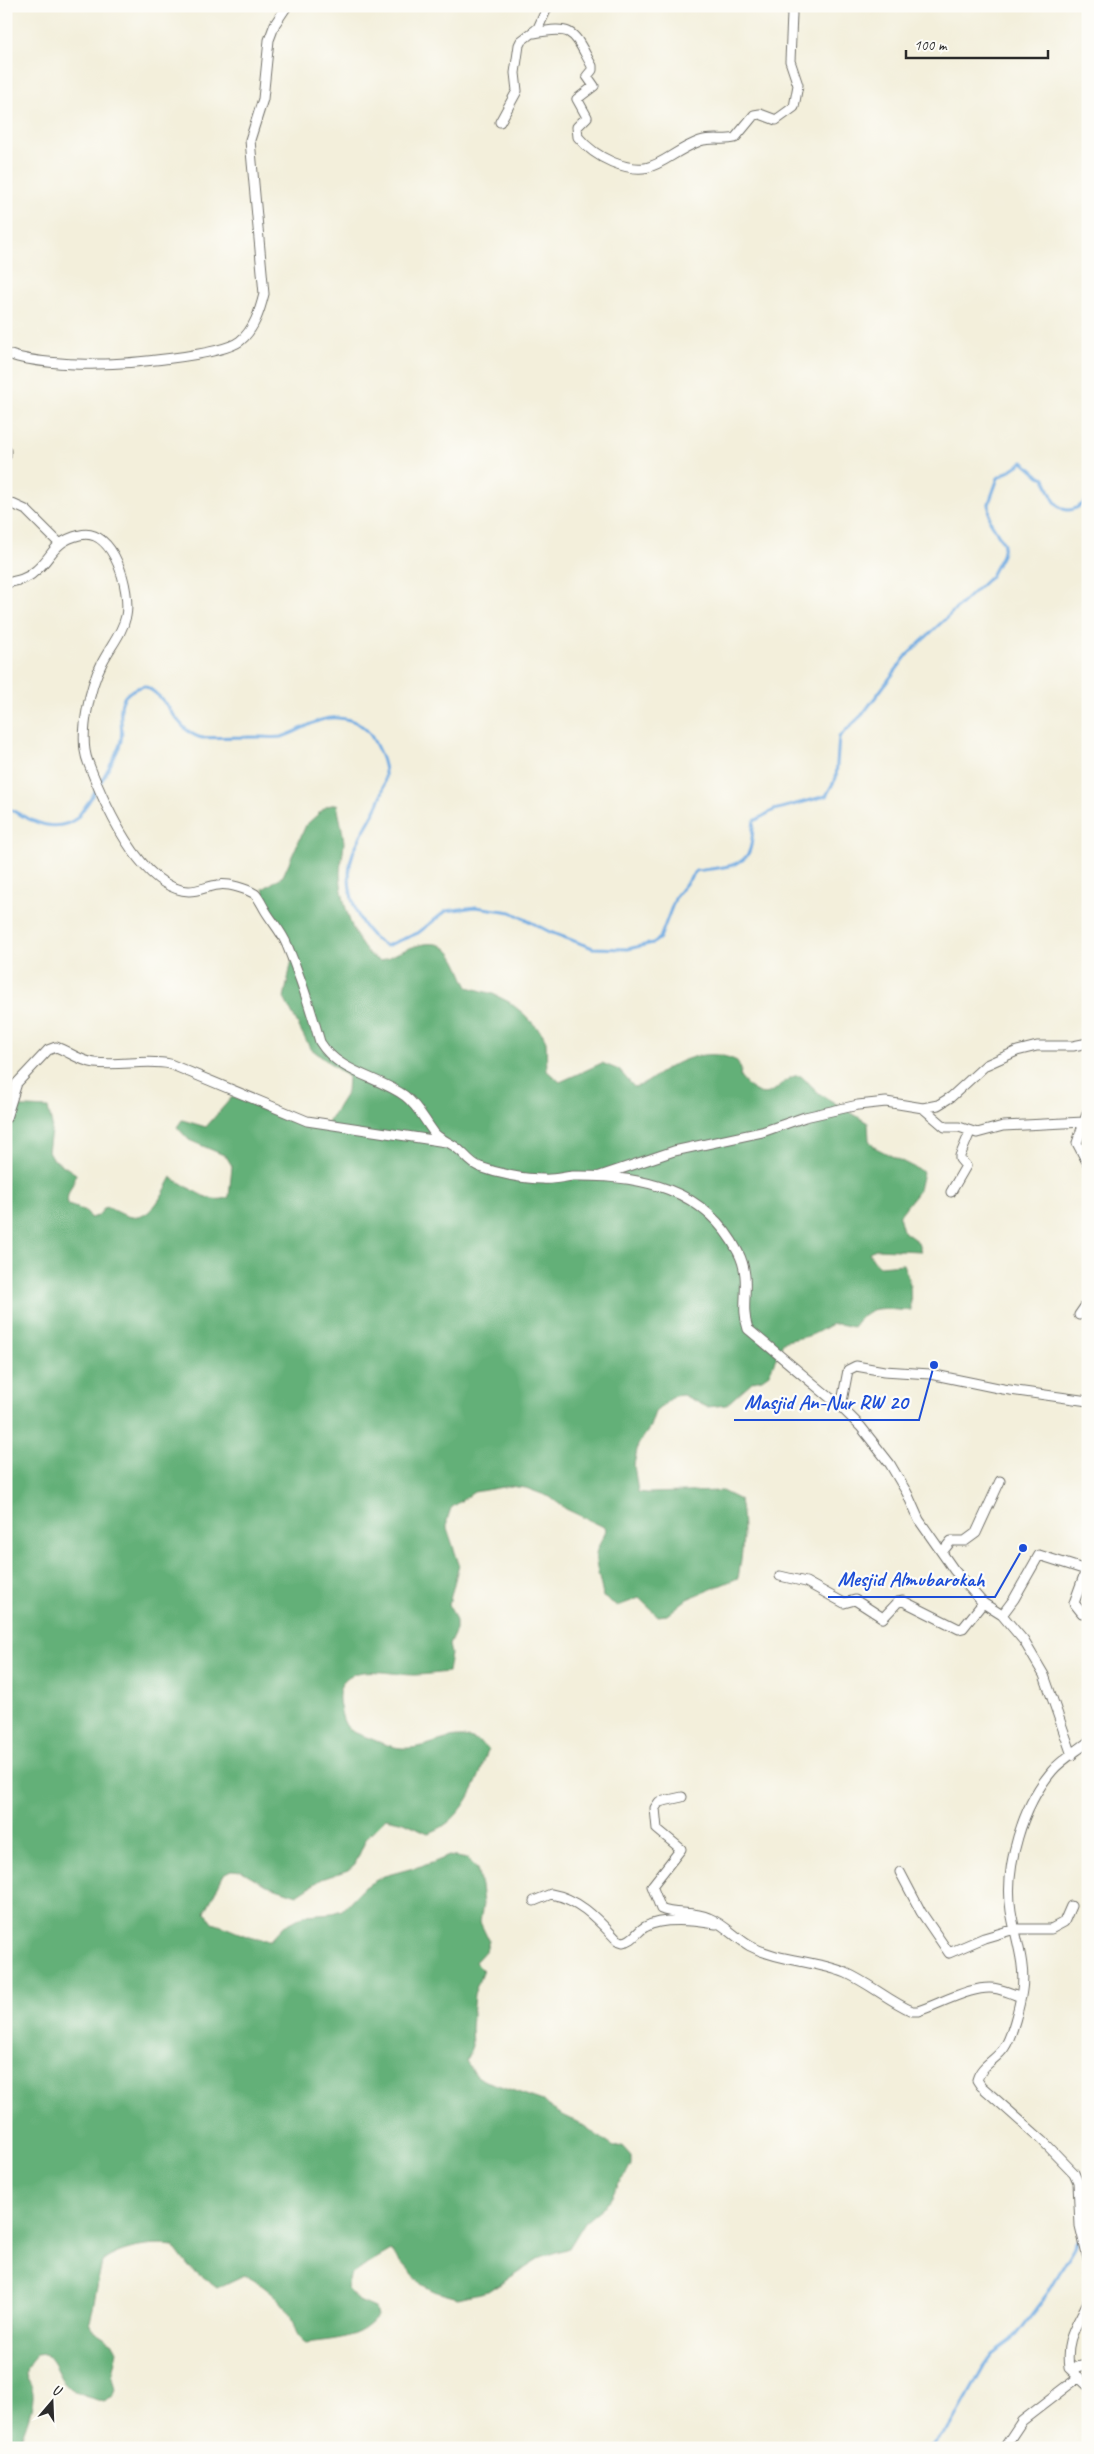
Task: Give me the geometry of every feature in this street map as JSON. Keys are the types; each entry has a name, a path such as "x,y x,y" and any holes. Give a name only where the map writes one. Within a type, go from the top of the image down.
{"street":[{"path":"6,353 21,359 96,364 176,357 226,348 240,341 259,314 264,294 250,140 263,99 269,40 274,24 287,6"},
{"path":"534,33 548,6"},
{"path":"500,122 517,91 515,73 518,45 526,37 534,33 565,30 572,33 592,66 592,70 587,76 594,86 577,99 587,117 577,127 578,137 596,154 623,167 637,170 656,165 700,141 735,138 754,115 760,114 776,120 794,107 798,85 790,61 792,18 790,6"},
{"path":"6,450 6,456"},
{"path":"6,501 26,510 60,544"},
{"path":"6,583 26,578 35,572 60,544 79,535 90,534 106,542 124,580 127,597 123,628 101,664 90,698 83,744 87,761 109,810 144,866 166,884 180,890 191,891 222,884 248,891 257,896 287,945 320,1042 328,1054 356,1072 402,1094 422,1112 436,1135 448,1142 479,1167 543,1179 573,1176 647,1182 679,1192 702,1206 738,1251 747,1273 745,1313 748,1329 862,1427 890,1464 922,1525 943,1551 954,1570 983,1603 1002,1615 1024,1641 1044,1674 1072,1755"},
{"path":"597,1177 674,1151 710,1141 747,1135 805,1116 858,1104 886,1102 923,1108 944,1102 986,1065 1018,1051 1037,1046 1073,1046 1088,1043"},
{"path":"6,1118 17,1083 48,1050 56,1047 75,1058 94,1063 170,1064 306,1121 448,1142"},
{"path":"6,1082 17,1083"},
{"path":"923,1108 945,1127 959,1127 970,1132 985,1132 1003,1126 1084,1122"},
{"path":"1088,1111 1077,1143 1088,1164"},
{"path":"951,1192 964,1173 966,1166 960,1157 970,1132"},
{"path":"1079,1315 1088,1302"},
{"path":"841,1408 848,1370 856,1366 884,1372 930,1374 1003,1389 1088,1401"},
{"path":"943,1551 951,1541 965,1541 976,1533 1000,1481"},
{"path":"1002,1615 1014,1599 1039,1555 1086,1570 1074,1603 1082,1614"},
{"path":"780,1576 806,1582 844,1604 855,1600 883,1618 898,1602 903,1601 959,1629 962,1628 983,1603"},
{"path":"1088,1742 1053,1770 1041,1787 1031,1806 1017,1844 1010,1898 1022,1976 1021,1997 1005,2045 982,2069 978,2080 981,2086 1043,2141 1074,2173 1078,2182 1080,2226 1088,2259"},
{"path":"682,1797 656,1804 657,1829 681,1849 653,1884 652,1888 661,1909 669,1912 679,1911 702,1915 720,1924 750,1946 772,1955 846,1973 912,2011 918,2011 972,1991 986,1988 998,1989 1021,1997"},
{"path":"900,1872 921,1912 948,1953 984,1938 1015,1929 1051,1929 1064,1922 1071,1906"},
{"path":"534,1901 551,1894 573,1902 584,1908 617,1940 624,1942 638,1935 647,1926 652,1924 683,1921 720,1924"},
{"path":"1088,2302 1068,2343 1069,2368 1088,2386"},
{"path":"1069,2368 1088,2365"},
{"path":"1004,2448 1022,2421 1079,2377"}],"green space":[{"path":"337,804 344,842 340,873 343,896 356,936 363,947 380,961 423,944 440,945 447,949 456,961 468,987 493,994 509,1002 524,1014 542,1033 546,1041 547,1071 560,1082 602,1063 619,1070 634,1087 641,1085 686,1059 696,1056 716,1055 737,1061 741,1069 740,1077 755,1091 762,1094 768,1093 789,1078 801,1076 820,1094 868,1123 869,1140 874,1147 923,1172 919,1190 899,1216 903,1231 918,1242 921,1251 876,1249 869,1252 873,1260 880,1266 903,1264 910,1284 911,1310 873,1310 860,1318 853,1327 834,1324 811,1335 783,1342 769,1374 762,1379 753,1381 726,1405 707,1407 683,1395 674,1396 655,1412 649,1429 638,1445 634,1465 638,1492 722,1491 740,1500 743,1529 738,1578 687,1599 667,1615 658,1616 639,1598 618,1606 603,1597 596,1558 606,1528 566,1509 550,1497 526,1488 509,1486 474,1492 451,1508 447,1520 447,1528 459,1564 449,1604 456,1621 456,1630 449,1645 451,1654 448,1672 414,1675 379,1672 356,1674 347,1678 341,1687 339,1700 343,1719 348,1728 355,1733 393,1747 413,1748 446,1739 466,1737 477,1741 488,1749 480,1774 468,1799 451,1820 440,1828 428,1833 404,1822 386,1818 367,1837 355,1864 348,1870 322,1879 297,1895 264,1884 242,1871 232,1870 224,1874 205,1912 213,1923 249,1937 271,1940 284,1926 305,1915 332,1913 342,1910 364,1887 384,1876 432,1863 449,1856 468,1859 477,1869 483,1904 480,1922 489,1941 486,1950 475,1962 483,1970 474,1994 471,2028 472,2046 466,2061 476,2075 483,2080 543,2101 548,2106 584,2126 613,2147 622,2146 631,2156 631,2165 617,2185 609,2202 585,2222 569,2248 541,2257 488,2291 458,2298 436,2292 421,2284 391,2251 351,2274 347,2288 359,2301 375,2308 377,2317 370,2325 345,2337 306,2343 299,2337 289,2313 281,2302 263,2286 244,2275 217,2288 189,2267 173,2246 146,2246 117,2253 102,2262 90,2322 93,2330 113,2343 117,2351 112,2373 116,2390 113,2397 104,2402 73,2390 65,2384 54,2364 45,2354 36,2355 30,2363 26,2374 33,2392 29,2417 18,2448 6,2448 6,1106 48,1108 52,1125 48,1151 52,1158 76,1174 68,1196 68,1205 86,1211 90,1218 98,1216 105,1207 132,1217 146,1214 161,1197 172,1177 207,1197 222,1199 229,1197 232,1166 226,1156 189,1140 177,1127 182,1120 206,1127 232,1097 300,1123 324,1129 347,1092 348,1077 310,1048 284,998 294,950 267,904 263,889 283,876 306,825 327,806"}],"waterway":[{"path":"6,807 41,824 50,826 59,826 77,818 100,784 119,747 122,730 121,712 125,696 132,690 144,686 160,698 185,728 202,738 281,737 323,719 344,719 355,722 368,732 385,768 384,787 381,797 353,853 349,879 354,906 359,918 376,939 386,946 418,933 446,911 476,907 511,912 550,932 593,948 628,949 653,943 660,938 676,896 696,871 733,865 745,858 751,845 754,821 774,810 826,796 836,778 839,737 862,715 908,654 991,576 1002,555 1004,544 990,521 989,503 998,478 1023,462 1039,476 1045,478 1055,502 1065,510 1072,510 1088,499"},
{"path":"929,2448 951,2426 993,2354 1012,2340 1047,2294 1079,2240 1088,2236"}],"place":[{"name":"Masjid An-Nur RW 20","path":"934,1365"},
{"name":"Mesjid Almubarokah","path":"1023,1548"}]}
